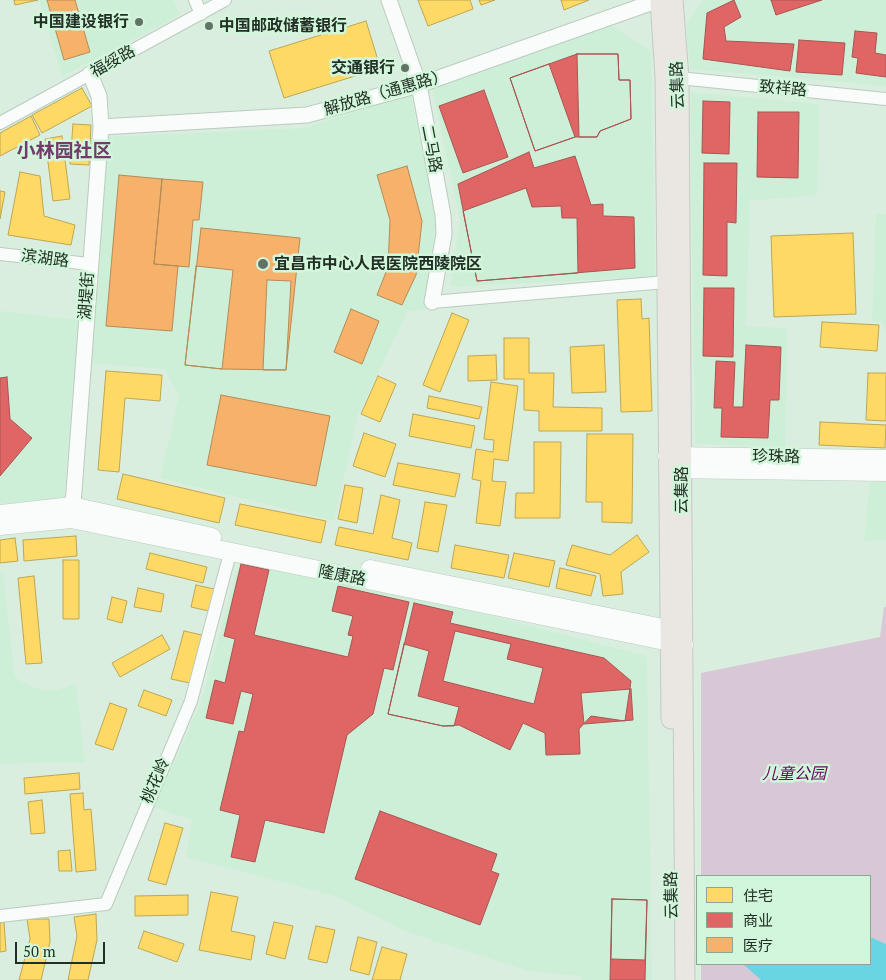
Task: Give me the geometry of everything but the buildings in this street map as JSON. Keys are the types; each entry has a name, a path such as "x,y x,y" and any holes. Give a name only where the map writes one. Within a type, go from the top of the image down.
{"main road":[{"name":"云集路","path":"660,0 665,77 666,282 675,462"},
{"name":"云集路","path":"673,0 679,78 675,462 684,980"},
{"name":"珍珠路","path":"675,462 886,459"},
{"name":"珍珠路","path":"675,462 886,472"},
{"name":"隆康路","path":"0,514 72,513 244,544 677,637"},
{"name":"隆康路","path":"0,526 72,513 230,553 677,637"},
{"name":"云集路","path":"673,980 677,637"}],"street":[{"path":"195,0 201,14"},
{"name":"福绥路","path":"0,123 226,0"},
{"name":"二马路","path":"389,0 419,85 443,215 444,234 432,302"},
{"name":"解放路（通惠路）","path":"101,127 307,115 419,85 660,0"},
{"name":"湖堤街","path":"72,513 89,264 101,127 99,96 90,74"},
{"name":"致祥路","path":"679,78 886,99"},
{"name":"滨湖路","path":"0,254 89,264"},
{"path":"432,302 666,282"},
{"name":"桃花岭","path":"0,916 106,904 190,701 230,553"}],"shaded area":[{"path":"39,0 173,0 180,15 62,76"},
{"path":"703,0 886,0 886,86 690,69 686,24"},
{"path":"610,25 651,51 655,277 450,287 460,220 432,88"},
{"path":"690,92 819,104 817,195 750,201 746,326 787,328 785,447 695,444"},
{"name":"宜昌市中心人民医院西陵院区","path":"411,94 436,219 425,309 407,312 358,415 334,521 160,478 179,396 164,369 90,363 104,137 304,128"},
{"path":"876,214 886,214 886,334 882,321 872,323"},
{"path":"0,311 78,320 64,500 0,504"},
{"path":"886,481 886,540 864,541 870,482"},
{"path":"239,562 413,596 647,656 652,980 581,980 581,976 528,971 404,931 335,896 186,857 192,820 153,807 200,706"},
{"path":"0,573 3,573 15,677 28,685 46,691 59,690 76,683 85,762 0,764"}],"green space":[{"name":"儿童公园","path":"884,607 886,607 886,980 701,980 701,965 871,965 871,875 701,875 701,673 880,637"}],"water":[{"path":"871,937 886,944 886,980 761,980 744,965 871,965"}],"place":[{"name":"中国建设银行","path":"139,22"},
{"name":"中国邮政储蓄银行","path":"209,26"},
{"name":"交通银行","path":"405,68"},
{"name":"宜昌市中心人民医院西陵院区","path":"263,264"}],"district":[{"name":"小林园社区","path":"64,152"}]}
